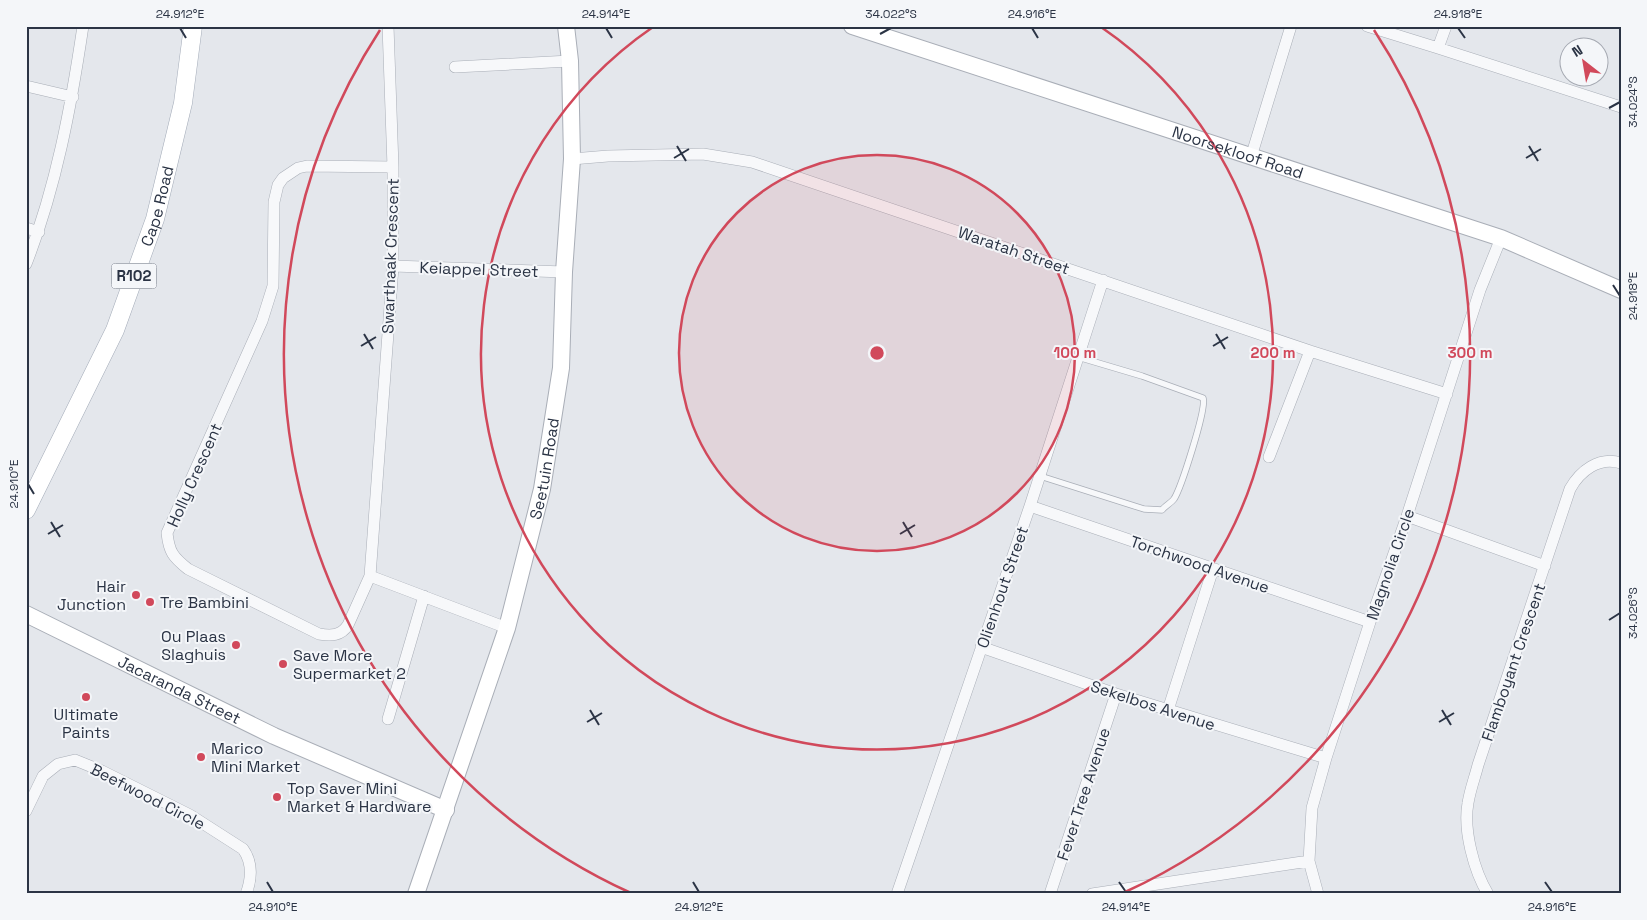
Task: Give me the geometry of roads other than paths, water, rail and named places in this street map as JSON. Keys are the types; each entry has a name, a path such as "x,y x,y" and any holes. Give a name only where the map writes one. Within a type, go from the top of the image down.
{"main road":[{"name":"Cape Road","path":"26,510 115,330 155,219 182,102 193,26"}],"street":[{"path":"26,264 39,232 73,97 83,26"},
{"name":"Swarthaak Crescent","path":"370,576 393,266 393,168 388,26"},
{"name":"Seetuin Road","path":"416,894 507,628 542,490 561,368 564,272 572,159 570,61 566,26"},
{"name":"Noorsekloof Road","path":"852,26 1501,238 1621,290"},
{"path":"1251,157 1291,26"},
{"path":"1367,26 1621,107"},
{"path":"1438,48 1446,26"},
{"path":"455,67 570,61"},
{"path":"26,86 73,97"},
{"name":"Waratah Street","path":"572,159 608,156 703,154 752,162 1310,351 1447,394"},
{"name":"Holly Crescent","path":"370,576 344,631 337,634 319,634 188,569 168,549 167,533 262,321 273,286 274,202 278,185 289,172 307,166 393,168"},
{"path":"26,228 39,232"},
{"name":"Magnolia Circle","path":"1318,894 1309,861 1312,808 1326,758 1370,622 1407,516 1480,290 1501,238"},
{"name":"Keiappel Street","path":"393,266 564,272"},
{"name":"Olienhout Street","path":"897,894 1030,506 1103,280"},
{"path":"1269,457 1310,351"},
{"name":"Flamboyant Crescent","path":"1488,894 1473,855 1468,830 1468,804 1478,765 1570,488 1575,480 1590,467 1609,461 1620,462"},
{"name":"Torchwood Avenue","path":"1030,506 1370,622"},
{"path":"1407,516 1545,566"},
{"path":"1168,710 1214,569"},
{"path":"370,576 507,628"},
{"path":"388,719 424,596"},
{"name":"Jacaranda Street","path":"26,614 274,736 446,810"},
{"name":"Sekelbos Avenue","path":"981,647 1116,694 1326,758"},
{"name":"Fever Tree Avenue","path":"1050,894 1116,694"},
{"name":"Beefwood Circle","path":"26,811 43,776 58,764 75,760 102,771 190,816 244,849 251,869 250,883 246,894"},
{"path":"1092,894 1309,861"}],"lane":[{"path":"1040,476 1144,509 1162,510 1174,499 1202,420 1203,398 1142,376 1078,357"}],"place":[{"name":"Hair Junction","path":"136,595"},
{"name":"Tre Bambini","path":"150,602"},
{"name":"Ou Plaas Slaghuis","path":"236,645"},
{"name":"Save More Supermarket 2","path":"283,664"},
{"name":"Ultimate Paints","path":"86,697"},
{"name":"Marico Mini Market","path":"201,757"},
{"name":"Top Saver Mini Market & Hardware","path":"277,797"}]}
